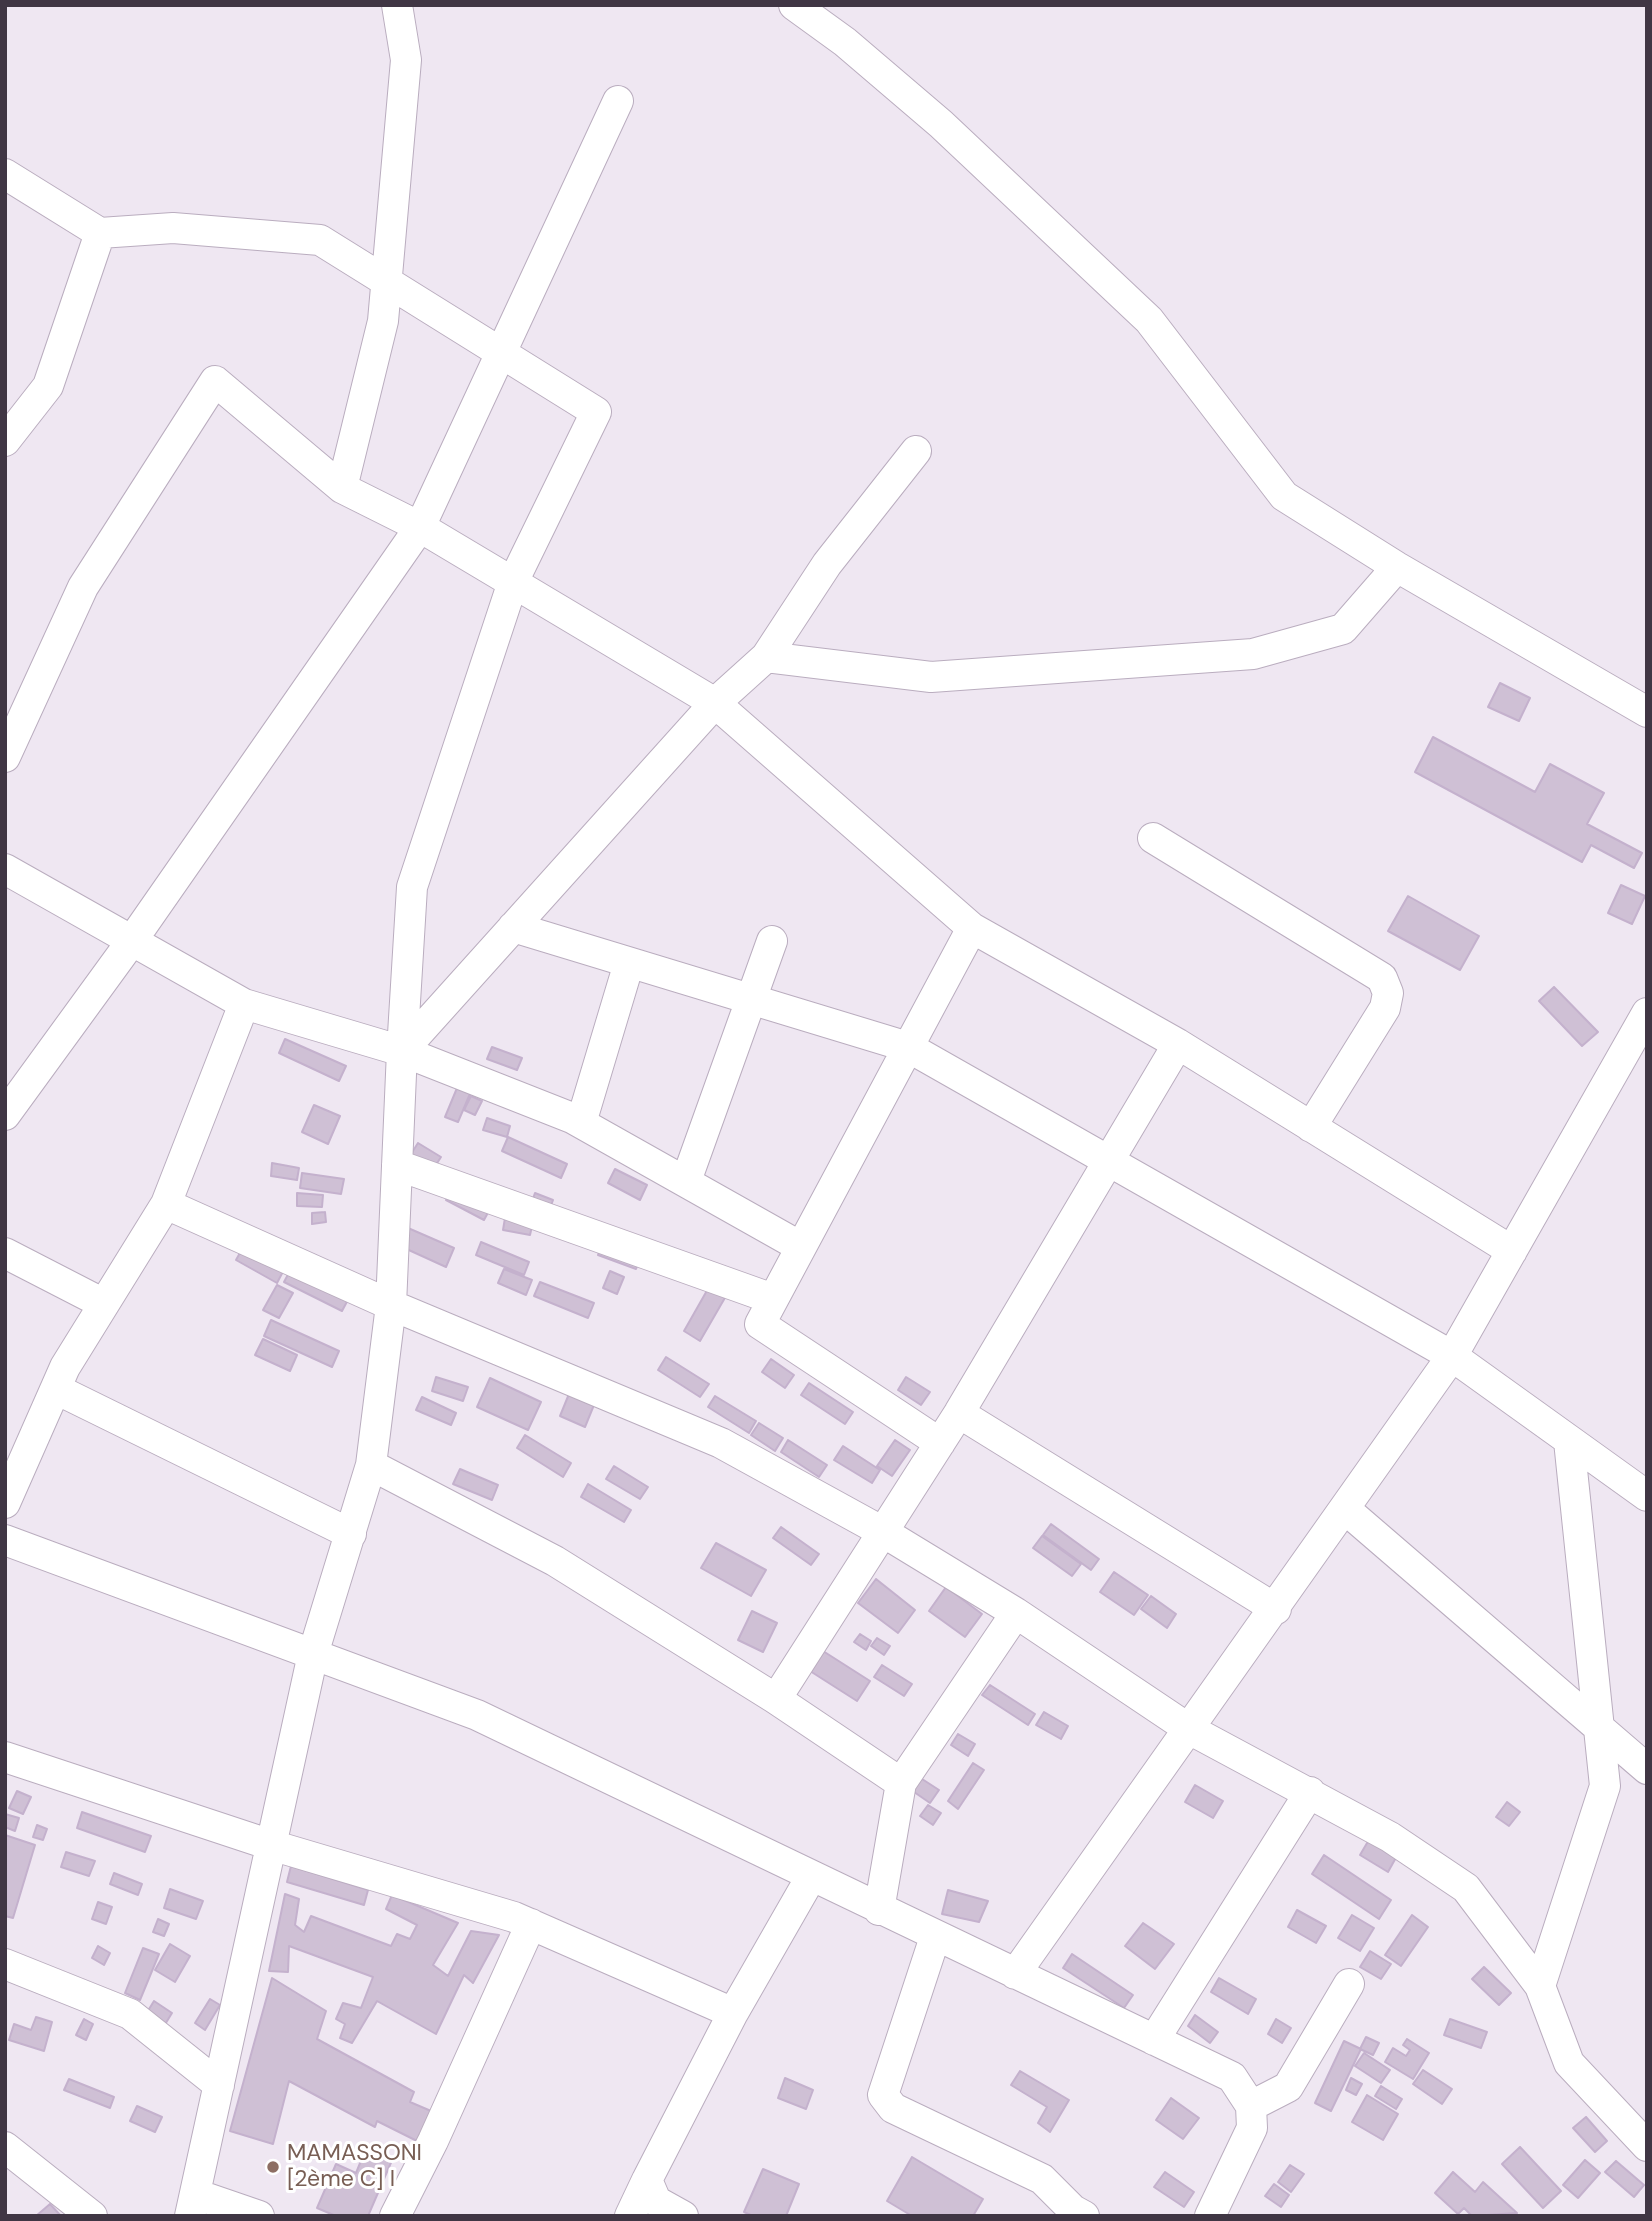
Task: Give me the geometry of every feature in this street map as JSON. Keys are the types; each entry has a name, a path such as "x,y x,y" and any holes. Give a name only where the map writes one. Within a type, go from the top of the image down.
{"street":[{"path":"342,488 383,321 405,60 397,5"},
{"path":"794,5 845,42 941,124 1149,320 1284,496 1397,567 1647,712"},
{"path":"5,1115 131,942 419,527 618,101"},
{"path":"5,174 100,233 173,228 320,240 596,412 513,582 412,887 391,1305 372,1465 313,1654 193,2205 260,2216"},
{"path":"5,441 48,386 100,233"},
{"path":"5,757 83,587 215,381 342,488 419,527 715,703 972,928 1178,1044 1512,1251"},
{"path":"402,1051 715,703 766,657 827,564 916,451"},
{"path":"766,657 931,677 1253,654 1343,629 1397,567"},
{"path":"1153,838 1382,978 1388,993 1385,1008 1311,1126"},
{"path":"5,869 244,1004 402,1051 581,1122 801,1247"},
{"path":"513,928 908,1048 1452,1356 1647,1496"},
{"path":"940,1443 760,1324 972,928"},
{"path":"686,1181 772,940"},
{"path":"581,1122 629,963"},
{"path":"5,1503 65,1367 166,1204 244,1004"},
{"path":"1015,1974 1276,1609 1452,1356 1644,1022"},
{"path":"776,1699 959,1413 1178,1044"},
{"path":"397,1166 773,1299"},
{"path":"166,1204 391,1305 721,1443 883,1532 1016,1613 1189,1729 1390,1837 1466,1888 1540,1986 1569,2063 1647,2146"},
{"path":"5,1253 104,1304"},
{"path":"56,1389 351,1534"},
{"path":"959,1413 1276,1609"},
{"path":"1540,1986 1605,1786 1569,1441"},
{"path":"372,1465 555,1561 776,1699 901,1783"},
{"path":"1345,1509 1647,1769"},
{"path":"5,1540 477,1715 935,1937 1232,2077 1251,2106 1251,2128 1210,2216"},
{"path":"879,1910 901,1783 1016,1613"},
{"path":"5,1757 271,1845 531,1924 733,2013"},
{"path":"1154,2040 1310,1792"},
{"path":"630,2216 733,2013 811,1877"},
{"path":"395,2216 433,2141 531,1924"},
{"path":"935,1937 883,2095 893,2108 1042,2179 1073,2210 1084,2216"},
{"path":"5,1964 131,2014 219,2085"},
{"path":"1251,2106 1288,2088 1349,1984"},
{"path":"5,2147 92,2216"},
{"path":"647,2179 656,2202 683,2216"}],"building":[{"path":"1500,683 1530,698 1519,721 1488,707"},
{"path":"1433,737 1535,792 1550,764 1604,793 1587,824 1642,853 1634,868 1591,845 1582,862 1415,772"},
{"path":"1621,885 1645,896 1632,924 1608,913"},
{"path":"1408,896 1479,936 1460,970 1388,931"},
{"path":"1554,987 1598,1032 1582,1046 1539,1001"},
{"path":"285,1039 346,1066 339,1081 279,1053"},
{"path":"492,1047 522,1058 517,1070 487,1059"},
{"path":"462,1076 475,1082 458,1122 445,1117"},
{"path":"471,1096 482,1101 475,1115 464,1110"},
{"path":"314,1105 340,1116 328,1144 302,1132"},
{"path":"487,1118 510,1126 507,1137 483,1130"},
{"path":"508,1137 567,1164 561,1178 502,1151"},
{"path":"418,1143 441,1157 434,1168 411,1154"},
{"path":"272,1163 299,1168 297,1180 271,1176"},
{"path":"615,1169 647,1185 640,1200 608,1183"},
{"path":"302,1173 344,1179 341,1194 300,1188"},
{"path":"453,1187 491,1207 484,1220 446,1200"},
{"path":"297,1193 323,1195 322,1207 297,1206"},
{"path":"535,1193 553,1200 547,1217 529,1210"},
{"path":"325,1212 326,1222 312,1224 312,1213"},
{"path":"506,1212 534,1217 530,1235 503,1230"},
{"path":"408,1228 454,1248 446,1267 400,1246"},
{"path":"603,1241 641,1255 636,1269 598,1255"},
{"path":"246,1242 287,1264 277,1283 236,1260"},
{"path":"481,1242 529,1262 524,1275 476,1255"},
{"path":"292,1267 350,1296 342,1311 284,1282"},
{"path":"504,1269 532,1280 526,1295 498,1283"},
{"path":"610,1271 624,1277 617,1294 603,1288"},
{"path":"540,1282 594,1303 588,1318 534,1296"},
{"path":"277,1285 293,1293 279,1318 263,1310"},
{"path":"709,1287 726,1296 700,1341 684,1331"},
{"path":"271,1320 339,1351 332,1367 264,1336"},
{"path":"263,1339 297,1355 290,1371 255,1355"},
{"path":"666,1357 709,1384 700,1397 658,1370"},
{"path":"771,1359 794,1375 785,1388 762,1372"},
{"path":"436,1377 468,1387 463,1401 432,1391"},
{"path":"906,1377 930,1392 921,1405 898,1390"},
{"path":"490,1378 541,1402 528,1430 477,1407"},
{"path":"809,1383 853,1412 845,1424 801,1395"},
{"path":"571,1389 596,1400 585,1427 560,1416"},
{"path":"715,1396 756,1421 749,1433 708,1407"},
{"path":"422,1397 456,1413 451,1425 416,1410"},
{"path":"759,1423 783,1438 775,1451 751,1435"},
{"path":"525,1435 571,1463 563,1477 517,1448"},
{"path":"788,1440 827,1465 819,1477 781,1452"},
{"path":"895,1440 910,1450 892,1476 877,1466"},
{"path":"843,1446 880,1470 872,1483 834,1460"},
{"path":"614,1466 648,1487 640,1499 606,1479"},
{"path":"460,1469 498,1485 492,1500 453,1484"},
{"path":"588,1484 631,1510 624,1522 581,1497"},
{"path":"1051,1524 1099,1559 1091,1570 1043,1535"},
{"path":"781,1527 819,1554 811,1565 773,1538"},
{"path":"1042,1536 1081,1564 1072,1576 1033,1548"},
{"path":"716,1543 766,1570 751,1596 701,1568"},
{"path":"1114,1572 1148,1595 1134,1615 1100,1592"},
{"path":"876,1579 915,1610 898,1633 858,1603"},
{"path":"946,1587 982,1614 965,1637 929,1611"},
{"path":"1151,1596 1176,1614 1167,1628 1141,1609"},
{"path":"752,1611 777,1623 763,1652 738,1640"},
{"path":"860,1634 871,1641 866,1650 854,1642"},
{"path":"877,1638 890,1646 884,1655 871,1646"},
{"path":"823,1651 870,1681 857,1701 810,1671"},
{"path":"882,1665 912,1684 904,1696 874,1677"},
{"path":"990,1685 1035,1714 1028,1725 982,1695"},
{"path":"1044,1712 1068,1726 1061,1739 1036,1725"},
{"path":"958,1734 975,1744 968,1756 951,1745"},
{"path":"973,1763 984,1770 958,1809 948,1801"},
{"path":"919,1777 939,1790 930,1803 901,1783"},
{"path":"1195,1785 1223,1801 1213,1818 1185,1802"},
{"path":"17,1791 31,1797 23,1814 9,1808"},
{"path":"1507,1802 1520,1812 1509,1826 1496,1817"},
{"path":"928,1805 941,1813 933,1825 920,1816"},
{"path":"82,1812 151,1836 145,1852 77,1828"},
{"path":"5,1814 19,1818 15,1831 5,1827"},
{"path":"37,1825 47,1829 43,1840 33,1837"},
{"path":"5,1835 35,1845 13,1918 5,1916"},
{"path":"1370,1838 1398,1854 1388,1872 1360,1855"},
{"path":"66,1852 95,1861 89,1876 61,1867"},
{"path":"1324,1855 1391,1900 1379,1919 1312,1874"},
{"path":"291,1866 368,1890 364,1905 287,1882"},
{"path":"114,1873 142,1884 138,1895 110,1884"},
{"path":"170,1889 203,1901 196,1919 164,1908"},
{"path":"948,1890 988,1901 979,1922 942,1914"},
{"path":"285,1894 299,1899 295,1925 304,1932 311,1916 391,1946 397,1934 410,1939 417,1925 386,1909 392,1895 458,1923 433,1965 448,1976 471,1931 499,1935 473,1983 464,1975 436,2034 377,2001 352,2043 340,2038 345,2024 336,2019 343,2003 361,2008 373,1977 289,1946 288,1972 269,1971"},
{"path":"98,1902 112,1907 106,1924 92,1919"},
{"path":"1297,1910 1326,1926 1316,1943 1288,1927"},
{"path":"1352,1915 1374,1928 1360,1951 1338,1938"},
{"path":"1412,1915 1428,1927 1401,1966 1385,1955"},
{"path":"158,1919 169,1924 164,1936 153,1932"},
{"path":"1143,1923 1174,1944 1155,1969 1125,1946"},
{"path":"170,1944 190,1956 175,1982 155,1970"},
{"path":"98,1946 110,1953 104,1965 92,1958"},
{"path":"143,1948 159,1954 140,2000 125,1993"},
{"path":"1370,1951 1391,1964 1381,1979 1360,1967"},
{"path":"1072,1954 1133,1995 1124,2008 1063,1968"},
{"path":"1484,1967 1511,1993 1499,2005 1472,1979"},
{"path":"272,1978 326,2011 317,2039 414,2092 410,2102 431,2111 417,2141 377,2121 375,2127 289,2081 273,2144 230,2131"},
{"path":"1219,1978 1256,1999 1248,2014 1211,1992"},
{"path":"210,1999 220,2005 205,2030 195,2023"},
{"path":"154,2001 172,2013 164,2026 146,2014"},
{"path":"1195,2015 1218,2032 1210,2043 1188,2026"},
{"path":"36,2017 52,2022 44,2051 9,2040 14,2024 31,2030"},
{"path":"84,2019 93,2024 86,2040 76,2035"},
{"path":"1276,2019 1291,2028 1282,2043 1268,2034"},
{"path":"1450,2019 1487,2032 1481,2048 1444,2035"},
{"path":"1366,2037 1379,2043 1373,2055 1360,2049"},
{"path":"1407,2039 1429,2053 1413,2079 1385,2062 1393,2048 1406,2056 1410,2050 1403,2045"},
{"path":"1344,2041 1361,2049 1331,2111 1315,2103"},
{"path":"1364,2053 1390,2070 1381,2083 1355,2066"},
{"path":"1423,2070 1452,2089 1442,2104 1413,2084"},
{"path":"1020,2071 1069,2100 1050,2132 1038,2123 1047,2107 1011,2085"},
{"path":"785,2078 813,2090 806,2109 778,2098"},
{"path":"1351,2078 1362,2084 1356,2095 1346,2090"},
{"path":"69,2079 114,2097 110,2108 64,2090"},
{"path":"1381,2086 1402,2099 1396,2109 1375,2096"},
{"path":"1367,2095 1398,2114 1383,2140 1352,2122"},
{"path":"1171,2098 1199,2118 1183,2139 1156,2120"},
{"path":"137,2106 162,2117 155,2132 130,2121"},
{"path":"1586,2117 1607,2141 1595,2152 1573,2128"},
{"path":"367,2146 393,2158 368,2216 336,2216 317,2208 336,2164 356,2173"},
{"path":"1520,2147 1561,2191 1543,2208 1502,2164"},
{"path":"912,2157 983,2199 973,2216 912,2216 887,2201"},
{"path":"1585,2160 1600,2173 1578,2198 1563,2185"},
{"path":"1616,2161 1644,2185 1634,2197 1605,2172"},
{"path":"1290,2165 1304,2174 1291,2192 1278,2182"},
{"path":"763,2169 799,2184 786,2216 753,2216 744,2212"},
{"path":"1165,2172 1194,2192 1184,2207 1154,2187"},
{"path":"1453,2172 1475,2192 1483,2182 1517,2213 1472,2216 1464,2208 1458,2214 1435,2193"},
{"path":"1274,2184 1289,2195 1281,2207 1265,2196"},
{"path":"50,2204 61,2216 36,2216"}],"place":[{"name":"MAMASSONI [2ème C] I","path":"273,2167"}]}
